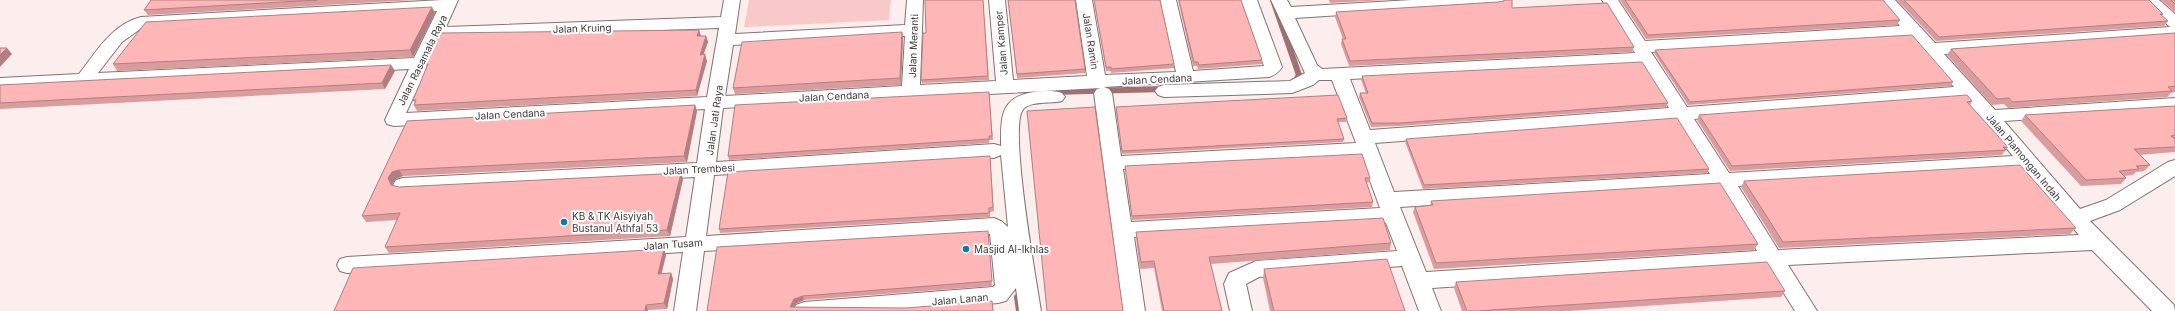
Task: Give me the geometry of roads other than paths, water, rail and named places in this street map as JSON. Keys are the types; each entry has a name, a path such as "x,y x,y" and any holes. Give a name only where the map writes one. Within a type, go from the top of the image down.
{"street":[{"name":"Jalan Jati Raya","path":"685,311 707,169 715,103 732,0"},
{"name":"Jalan Meranti","path":"911,92 915,0"},
{"name":"Jalan Kamper","path":"997,0 1005,87"},
{"name":"Jalan Ramin","path":"1084,0 1113,163 1134,311"},
{"path":"1168,0 1186,77"},
{"name":"Jalan Cendana","path":"393,119 1005,87 1100,88 1186,77 1269,71 1273,67 1249,0"},
{"path":"1316,74 1304,59 1282,7 1496,0"},
{"path":"1610,0 1680,114 1806,311"},
{"name":"Jalan Plamongan Indah","path":"1886,0 1969,92 2097,242 2166,311"},
{"path":"2149,0 2175,23"},
{"path":"84,80 119,36 129,26 141,22 449,2"},
{"name":"Jalan Rasamala Raya","path":"393,119 422,63 449,2"},
{"name":"Jalan Kruing","path":"435,33 913,30"},
{"path":"1030,311 1015,268 1010,150 1011,120 1014,110 1020,103 1032,99 1100,88 1292,87 1307,81 1316,74 1339,75 1913,31"},
{"path":"1930,49 2175,32"},
{"path":"0,84 422,63"},
{"path":"1339,75 1367,143 1430,311"},
{"path":"1113,163 1367,143 1680,114 1969,92"},
{"path":"1990,117 2006,114 2175,104"},
{"name":"Jalan Trembesi","path":"403,184 707,169 994,151"},
{"path":"1123,230 1724,181 2028,162"},
{"path":"2076,218 2113,205 2175,167"},
{"name":"Jalan Tusam","path":"347,265 994,226 999,229"},
{"name":"Jalan Lanan","path":"804,311 993,296 1004,290 1015,268 999,229"},
{"path":"1419,281 1771,258 2097,242"},
{"path":"1241,311 1235,284 1236,279 1256,269 1410,258"}],"waterway":[{"path":"1273,0 1299,75 1295,82"},
{"path":"1051,92 1164,89"},
{"path":"1017,297 1019,311"}],"place":[{"name":"KB & TK Aisyiyah Bustanul Athfal 53","path":"564,222"},
{"name":"Masjid Al-Ikhlas","path":"966,249"}]}
